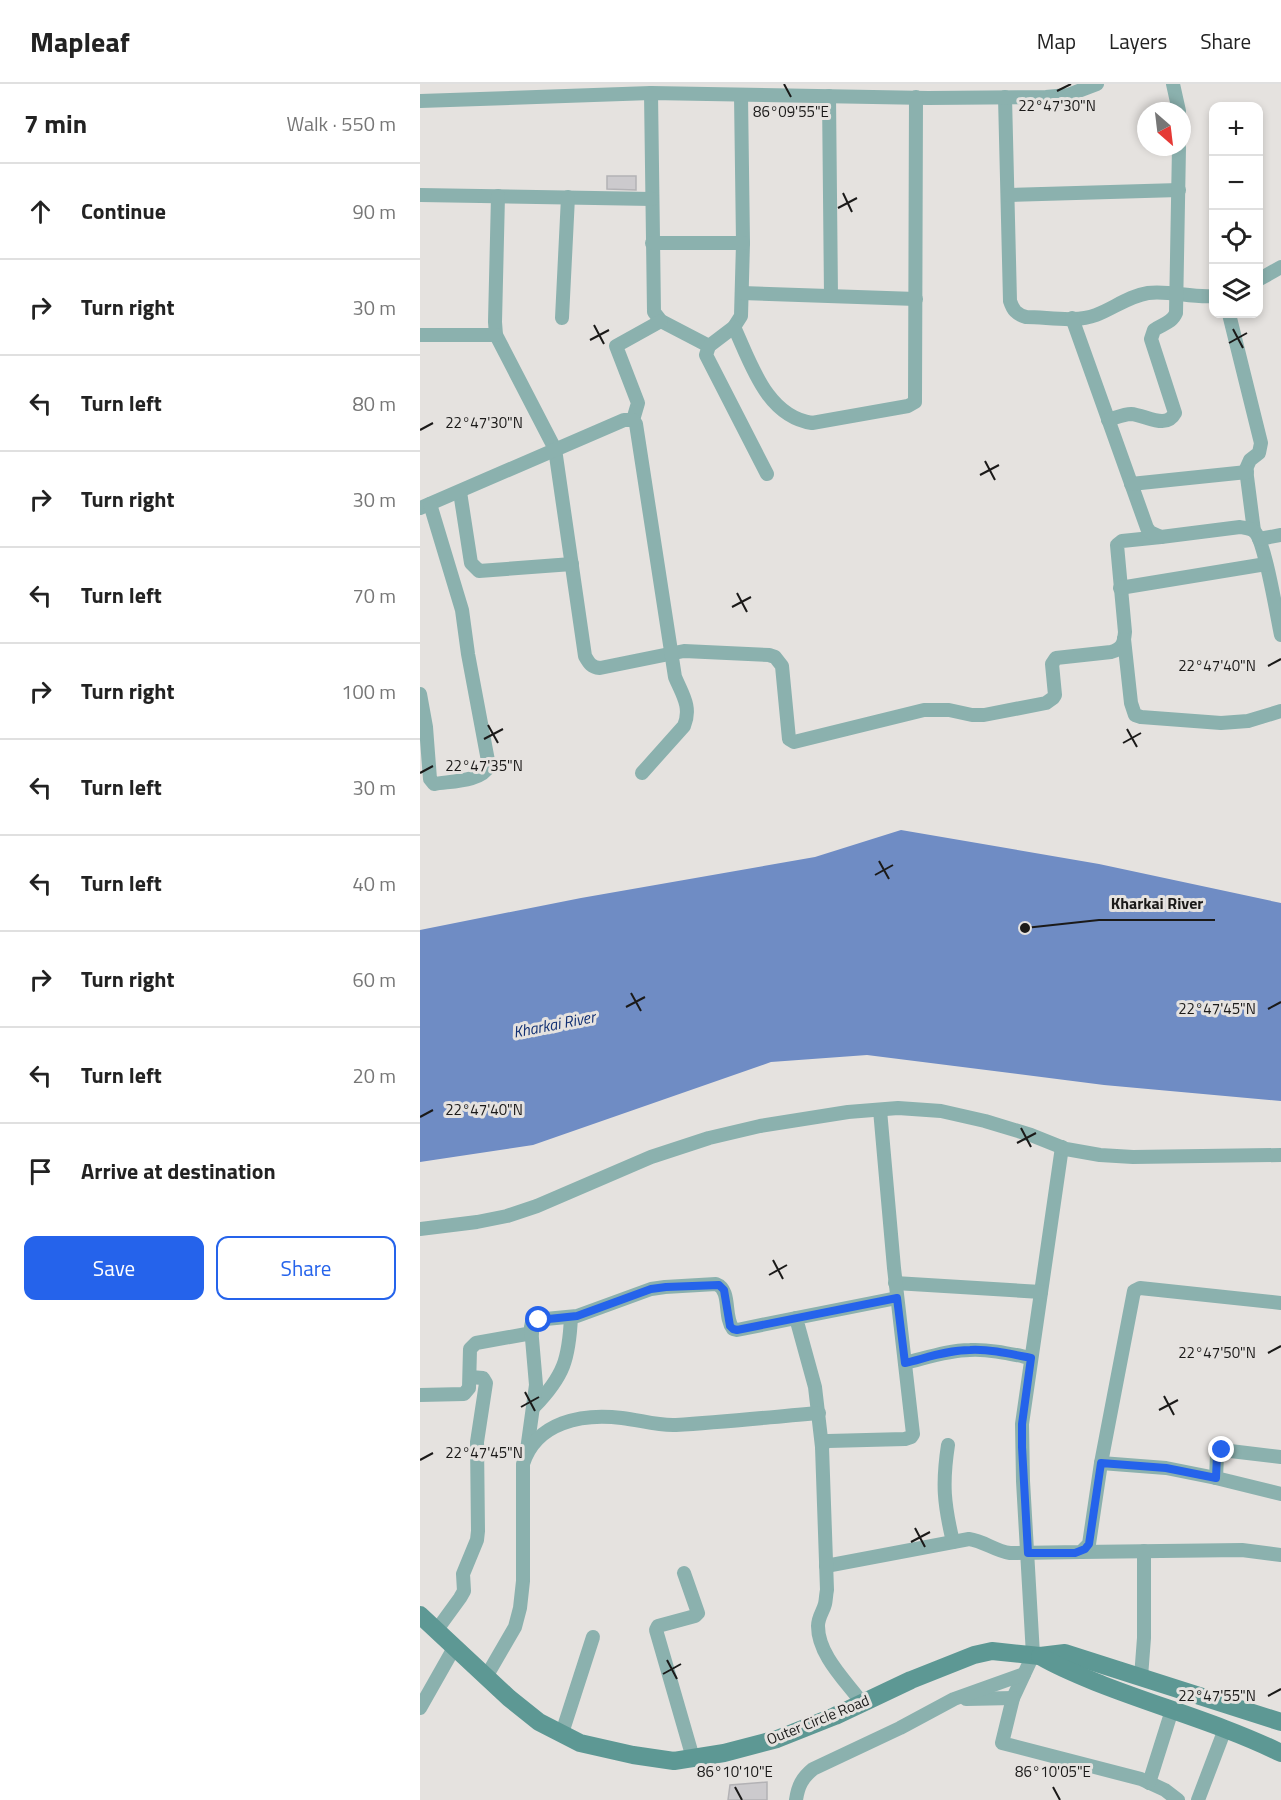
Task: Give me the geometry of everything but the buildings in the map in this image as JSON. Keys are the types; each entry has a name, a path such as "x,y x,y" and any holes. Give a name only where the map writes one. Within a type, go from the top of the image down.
{"main road":[{"name":"Outer Circle Road","path":"420,1616 539,1722 580,1743 633,1755 674,1761 724,1753 777,1739 835,1716 911,1680 974,1655 992,1651 1037,1655 1065,1653 1281,1722"},
{"name":"Outer Circle Road","path":"1037,1655 1059,1667 1225,1729 1281,1753"}],"street":[{"path":"420,101 651,93 741,95 767,89 829,96 1005,98 1047,91 1068,95 1097,84"},
{"path":"1173,84 1177,102"},
{"path":"651,93 654,312 661,321 709,346"},
{"path":"741,95 743,243 741,316 734,327 709,346 706,355 767,474"},
{"path":"829,96 831,296"},
{"path":"734,327 765,391 790,416 801,421 812,423 908,406 915,402 916,97"},
{"path":"1005,98 1010,301 1018,314 1086,318 1140,294 1151,292 1209,296"},
{"path":"1108,420 1132,414 1161,421 1174,416 1175,410 1151,339 1154,330 1174,318 1177,295 1179,156"},
{"path":"1008,195 1179,190"},
{"path":"420,195 652,199"},
{"path":"498,196 496,335 555,449 585,656 594,667 600,668 672,653 697,651 775,657 783,672 789,739 794,742 924,710 948,710 984,715 1046,703 1055,695 1052,664 1056,658 1111,652 1118,650 1124,639"},
{"path":"562,318 568,197"},
{"path":"652,243 743,243"},
{"path":"1263,278 1281,269"},
{"path":"742,293 916,299"},
{"path":"1072,318 1147,528 1161,537"},
{"path":"1230,318 1261,443 1259,453 1247,464 1247,472 1257,535 1266,564 1281,635"},
{"path":"642,773 684,726 688,717 685,699 675,677 636,424 633,420 638,403 616,346 661,321"},
{"path":"420,335 496,335"},
{"path":"420,694 430,779 434,784 476,777 486,772 489,766 462,610 425,506 624,420 633,420"},
{"path":"1131,484 1247,472"},
{"path":"460,492 471,563 479,571 572,564"},
{"path":"1281,535 1257,535 1247,528 1240,527 1122,541 1117,545 1131,703 1136,715 1221,723 1248,722 1281,711"},
{"path":"1120,588 1266,564"},
{"path":"420,1229 507,1216 537,1206 651,1157 709,1138 760,1126 848,1112 898,1108 941,1111 985,1121 1062,1147 1100,1155 1133,1157 1281,1155"},
{"path":"822,1447 828,1441 905,1439 911,1437 913,1431 895,1283 880,1110"},
{"path":"1062,1147 1022,1424 1028,1553 1037,1655 1024,1674 1013,1698 1002,1743 1141,1779 1165,1790 1178,1800"},
{"path":"895,1283 1041,1292"},
{"path":"486,1677 515,1627 520,1608 523,1581 523,1464 536,1385 531,1324 535,1320 571,1317 651,1289 666,1287 716,1284 722,1287 728,1320 733,1329 737,1330 897,1298"},
{"path":"1081,1552 1089,1544 1101,1463 1134,1290 1140,1288 1281,1303"},
{"path":"534,1407 553,1387 561,1374 569,1346 571,1317"},
{"path":"796,1318 815,1387 822,1447 826,1566 825,1604 819,1615 818,1628 822,1644 830,1660 862,1703"},
{"path":"420,1395 464,1394 469,1388 472,1346 479,1342 532,1334"},
{"path":"905,1363 969,1350 1031,1358"},
{"path":"436,1631 464,1591 463,1574 477,1540 477,1442 486,1383 483,1378 470,1377"},
{"path":"526,1452 540,1436 557,1425 593,1417 619,1417 673,1425 819,1413"},
{"path":"948,1445 944,1469 944,1493 946,1514 953,1542"},
{"path":"1216,1478 1217,1455 1222,1450 1281,1457"},
{"path":"1101,1463 1166,1468 1281,1494"},
{"path":"826,1566 969,1539 978,1540 1002,1552 1242,1550 1281,1555"},
{"path":"1141,1677 1144,1638 1144,1551"},
{"path":"684,1573 698,1613 695,1616 658,1626 656,1630 693,1758"},
{"path":"562,1733 593,1637"},
{"path":"420,1708 454,1648"},
{"path":"796,1800 798,1787 803,1777 813,1769 900,1728 954,1699 1024,1674"},
{"path":"954,1699 1013,1698"},
{"path":"1149,1783 1172,1710"},
{"path":"1198,1800 1225,1729"}],"water":[{"path":"901,830 1099,864 1281,903 1281,1101 1104,1085 867,1055 771,1062 533,1145 420,1162 420,930 581,898 815,857"}],"place":[{"name":"Kharkai River","path":"1025,928"}],"route":[{"path":"539,1320 577,1316 651,1289 716,1284 724,1290 728,1320 730,1326 737,1330 897,1298 905,1363 969,1350 1031,1358 1022,1424 1028,1553 1075,1553 1085,1549 1089,1544 1101,1463 1166,1468 1216,1478 1217,1455 1222,1450"}]}
